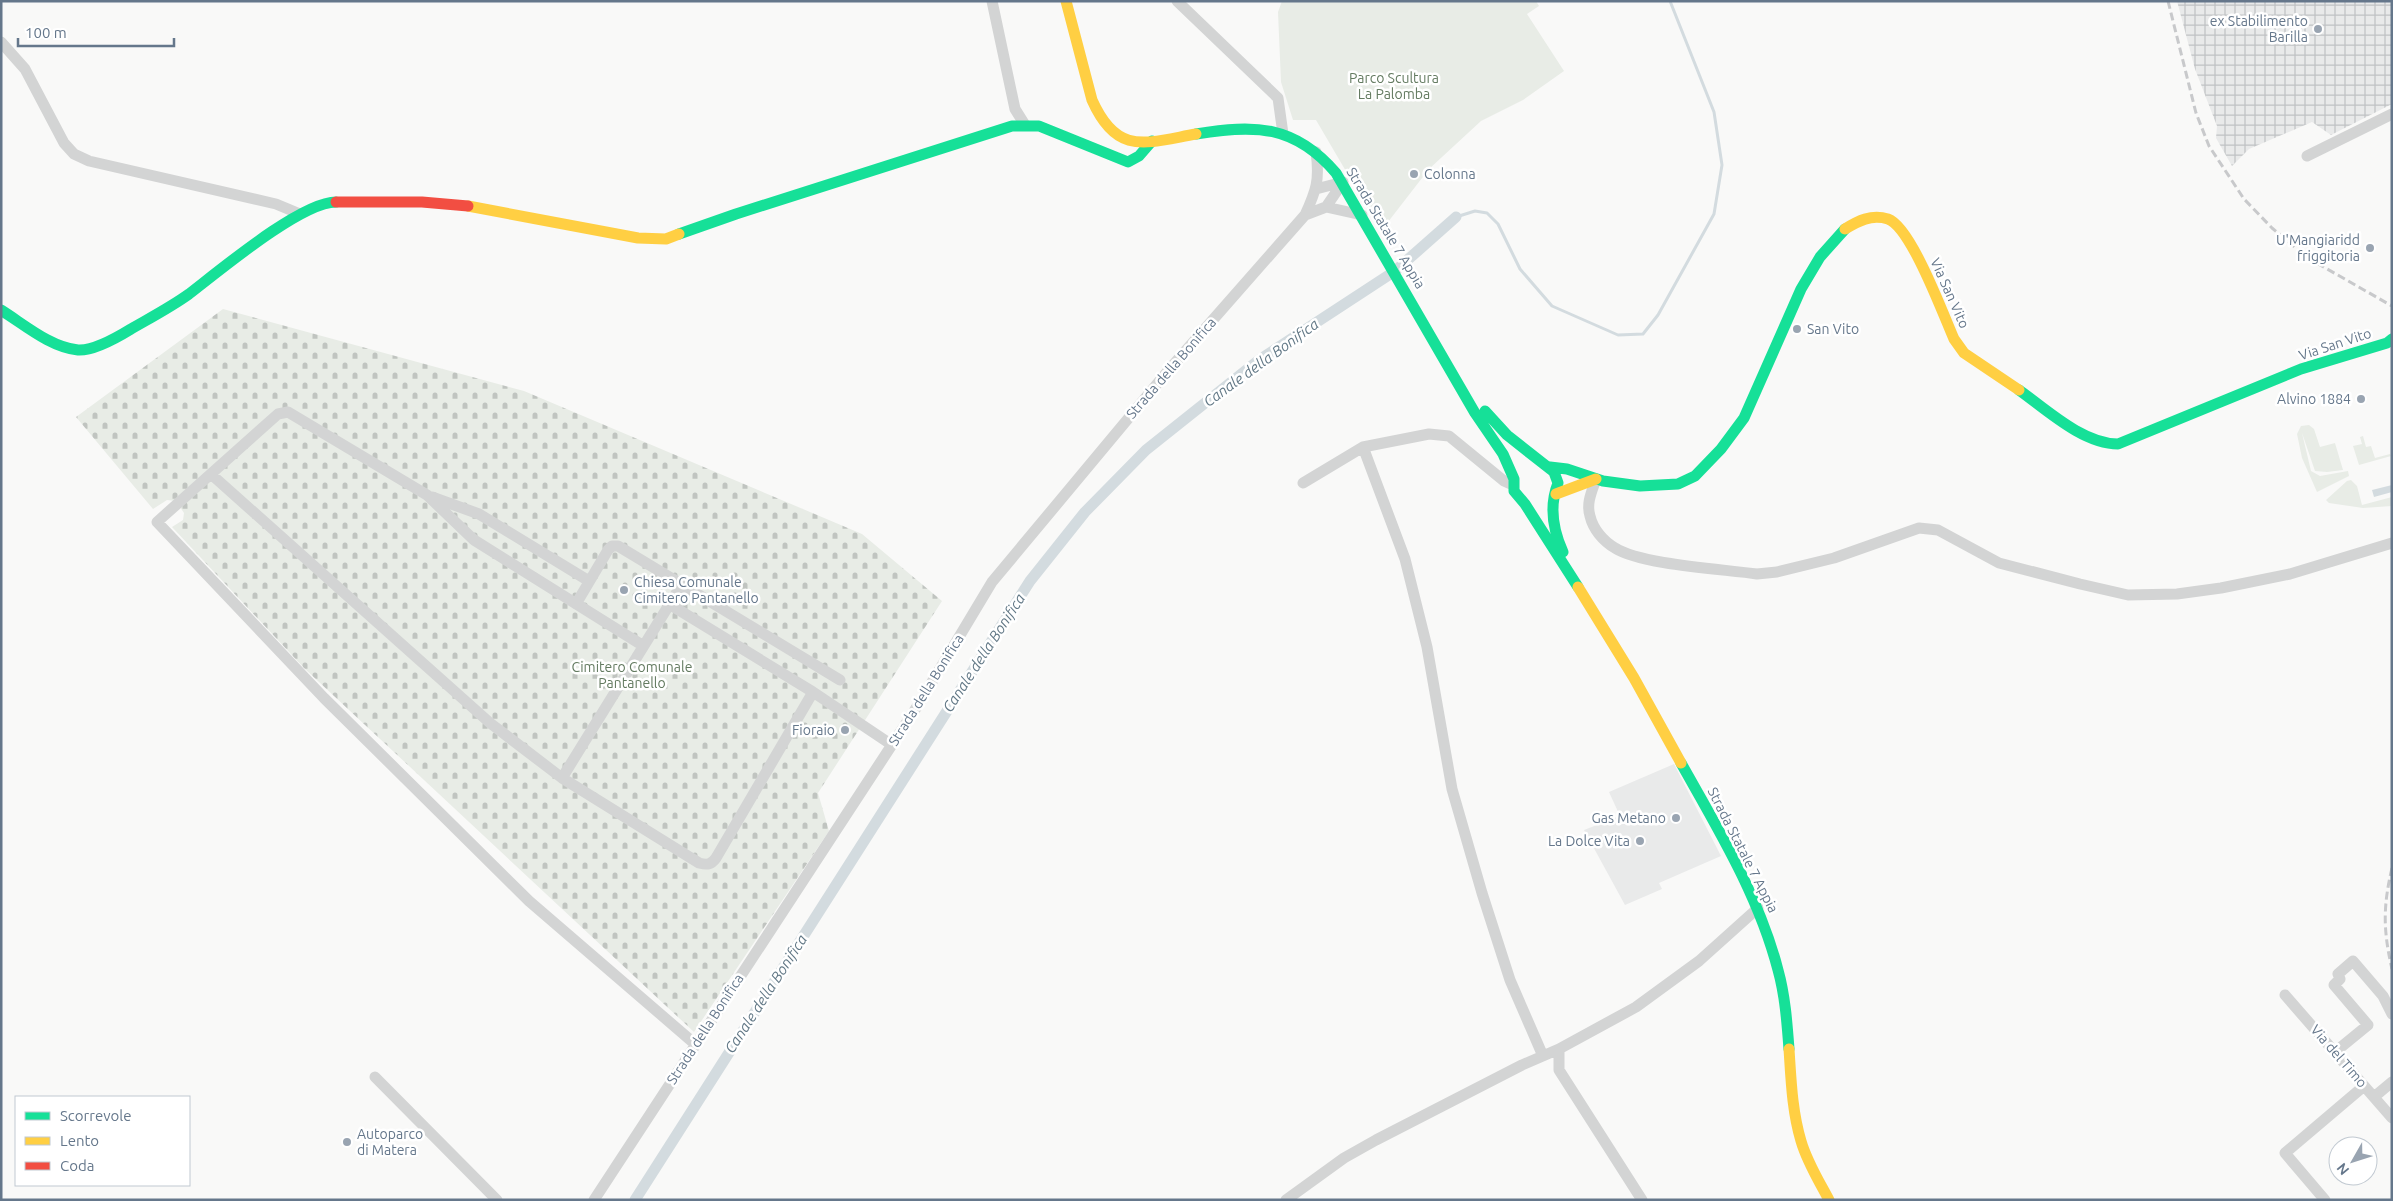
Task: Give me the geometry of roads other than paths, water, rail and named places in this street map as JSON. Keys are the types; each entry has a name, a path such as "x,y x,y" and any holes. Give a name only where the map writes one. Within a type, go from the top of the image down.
{"main road":[{"name":"Strada Statale 7 Appia","path":"1066,1 1095,109 1105,125 1116,136 1133,142 1152,141 1229,129 1256,128 1283,134 1316,151 1343,182 1475,413 1503,454 1517,496 1526,504 1529,513 1567,567 1665,734 1758,908 1773,951 1783,998 1798,1130 1808,1160 1829,1200"},
{"path":"1,310 57,345 80,350 111,340 188,295 222,267 300,214 330,202 422,202 482,207 638,238 666,239 1012,126 1039,126 1118,160 1128,162 1139,156 1152,141"},
{"name":"Via San Vito","path":"1545,465 1561,466 1596,479 1639,484 1674,485 1694,477 1708,464 1748,411 1776,338 1807,278 1830,242 1849,224 1861,218 1872,216 1886,219 1898,227 1909,239 1954,340 1964,353 2090,440 2104,444 2118,444 2301,370 2387,343 2392,339"},
{"name":"Strada Statale 7 Appia","path":"1466,395 1557,477 1554,496 1557,539 1567,567"},
{"path":"1513,482 1523,465 1545,465"},
{"name":"Via San Vito","path":"1554,496 1596,479"},
{"path":"1526,504 1543,505 1554,496"}],"street":[{"path":"992,1 1015,109 1025,125"},
{"path":"1177,1 1278,98 1283,134"},
{"path":"1,42 24,69 64,143 74,154 89,161 276,204 300,214"},
{"path":"2307,156 2392,114"},
{"path":"1305,216 1316,189 1319,174 1316,151"},
{"path":"1316,189 1343,182"},
{"path":"1305,216 1326,207 1343,182"},
{"path":"1326,207 1362,215"},
{"name":"Strada della Bonifica","path":"594,1200 920,702 992,582 1167,372 1305,216"},
{"path":"589,581 479,514 427,495 288,412 278,414 212,475 157,522 324,698 529,901 696,1044"},
{"path":"1303,483 1362,447 1429,434 1449,436 1496,476 1513,482"},
{"path":"1362,447 1405,559 1427,647 1452,789 1482,893 1510,980 1543,1056"},
{"path":"212,475 490,723 562,778 699,863 707,865 716,858 813,692"},
{"path":"1596,479 1589,501 1590,515 1603,540 1616,549 1640,558 1757,574 1777,572 1834,558 1919,528 1938,530 1999,563 2071,582 2128,595 2177,594 2221,588 2290,574 2392,543"},
{"path":"427,495 474,540 642,645"},
{"path":"576,604 608,550 612,546 618,546 840,680"},
{"path":"562,778 642,645 682,584"},
{"path":"669,604 813,692 892,745"},
{"path":"1286,1200 1360,1149 1559,1049 1636,1007 1699,961 1758,908"},
{"path":"2335,1052 2368,1025 2334,984 2340,979 2338,974 2353,961 2383,996 2392,1014"},
{"name":"Via del Timo","path":"2285,994 2392,1118"},
{"path":"1559,1049 1559,1070 1642,1200"},
{"path":"375,1077 497,1200"},
{"path":"2374,1097 2392,1082"},
{"path":"2325,1200 2285,1153 2364,1086"}],"waterway":[{"path":"1456,217 1475,211 1487,213 1498,224 1520,269 1552,306 1618,335 1643,334 1658,315 1714,214 1722,165 1714,112 1670,1"},
{"name":"Canale della Bonifica","path":"635,1200 1030,581 1085,512 1146,450 1259,360 1395,271 1456,217"}],"railway":[{"path":"2168,1 2196,113 2209,146 2244,199 2272,228 2308,258 2392,306"},
{"path":"2392,868 2385,918 2392,969"}],"place":[{"name":"ex Stabilimento Barilla","path":"2318,29"},
{"name":"Colonna","path":"1414,174"},
{"name":"U'Mangiaridd friggitoria","path":"2370,248"},
{"name":"San Vito","path":"1797,329"},
{"name":"Alvino 1884","path":"2361,399"},
{"name":"Chiesa Comunale Cimitero Pantanello","path":"624,590"},
{"name":"Fioraio","path":"845,730"},
{"name":"Gas Metano","path":"1676,818"},
{"name":"La Dolce Vita","path":"1640,841"},
{"name":"Autoparco di Matera","path":"347,1142"}],"park label":[{"name":"Parco Scultura La Palomba","path":"1394,86"},
{"name":"Cimitero Comunale Pantanello","path":"632,676"}]}
